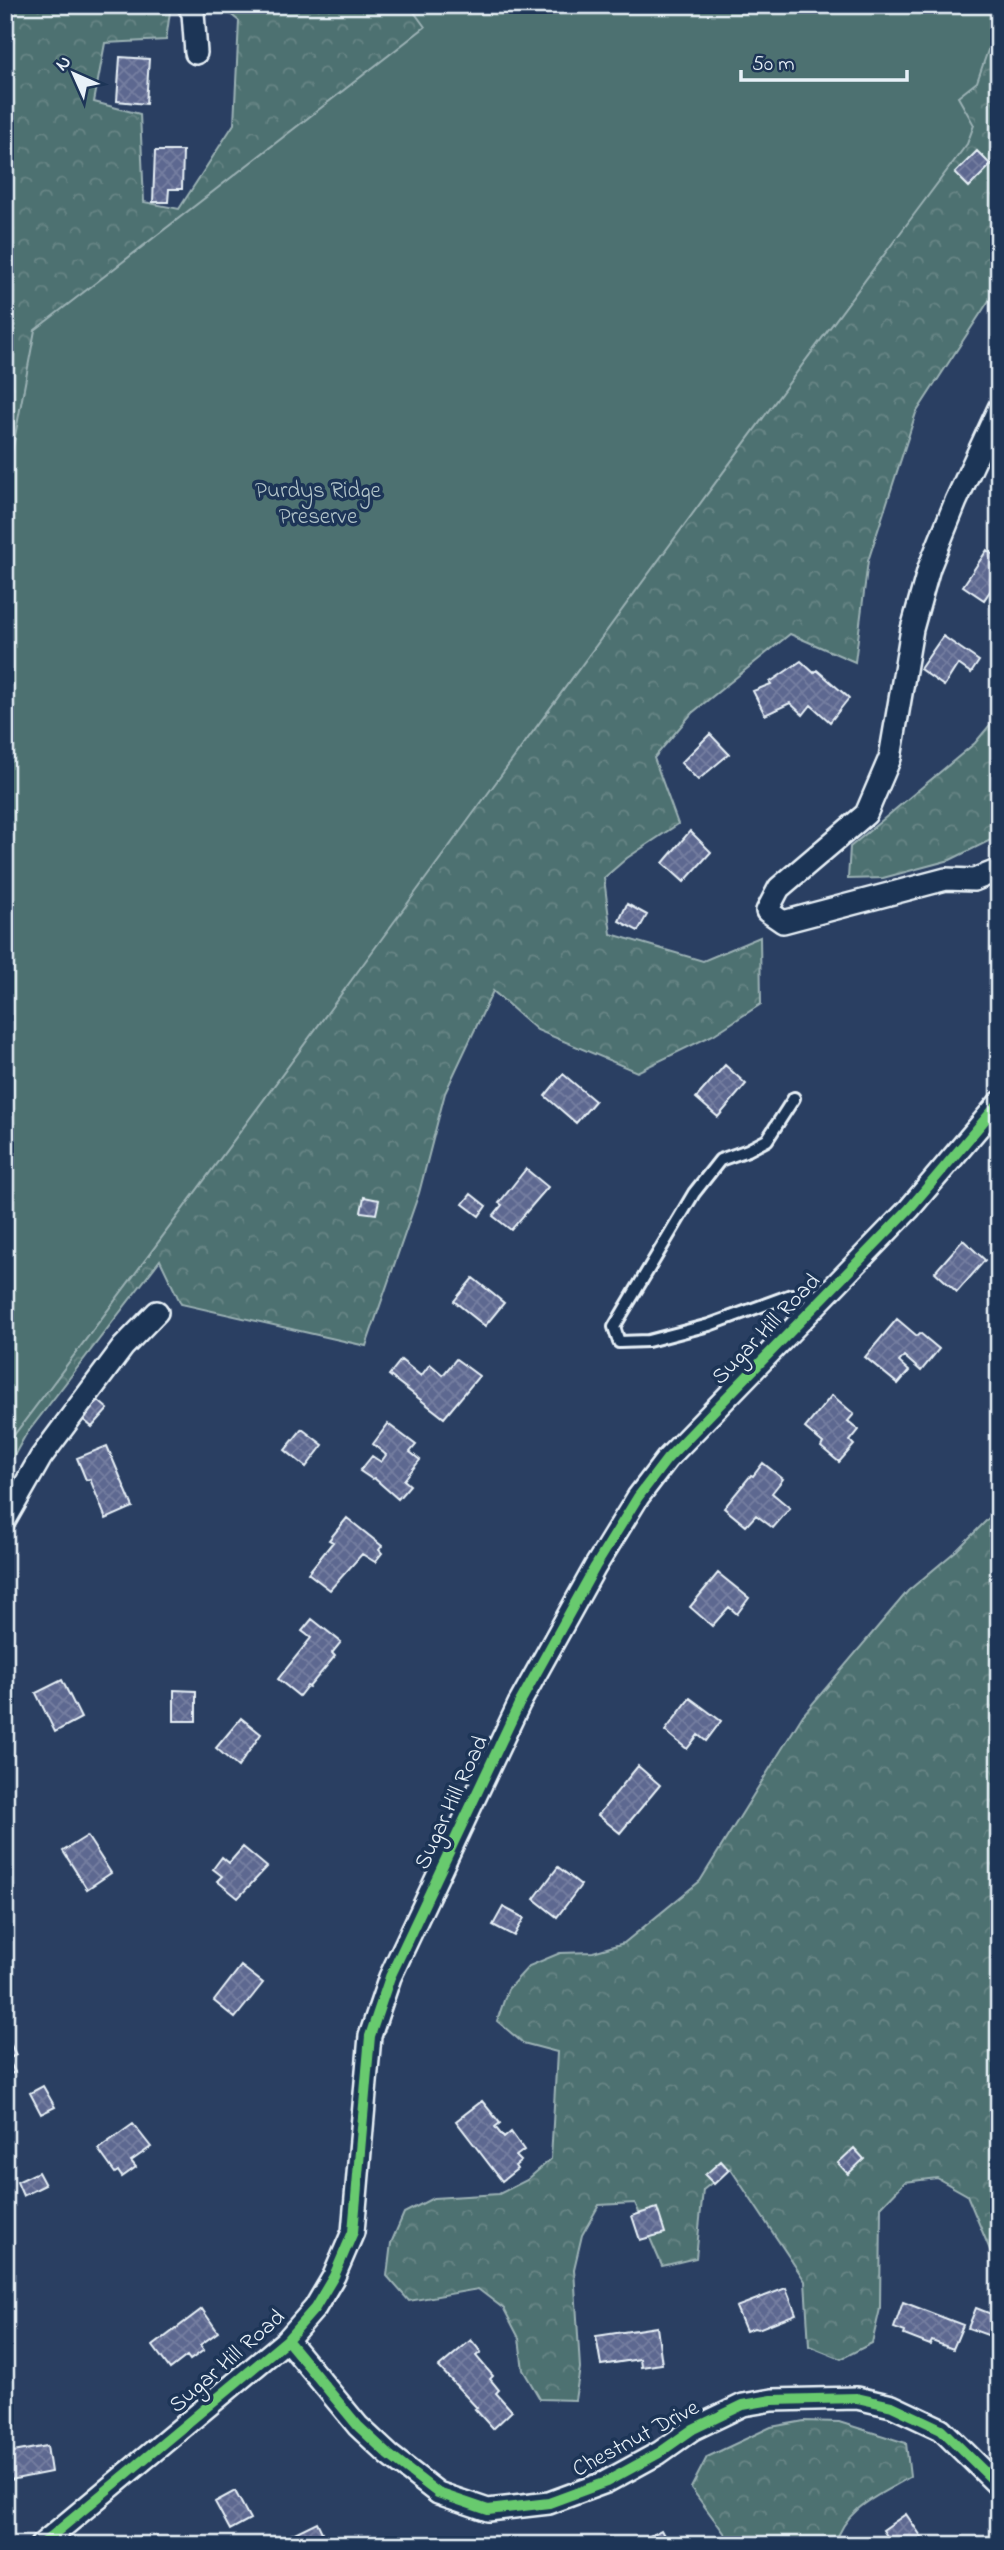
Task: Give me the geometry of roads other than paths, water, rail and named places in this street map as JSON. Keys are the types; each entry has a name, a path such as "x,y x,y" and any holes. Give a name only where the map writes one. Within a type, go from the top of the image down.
{"street":[{"path":"188,5 193,13 196,53"},
{"path":"999,408 956,501 929,568 912,629 890,758 866,814 779,888 766,911 783,922 946,879 974,880 999,870"},
{"name":"Sugar Hill Road","path":"41,2545 286,2340 322,2297 353,2232 370,2036 390,1977 519,1704 594,1567 638,1497 667,1459 909,1209 999,1103"},
{"path":"5,1520 41,1457 123,1347 157,1312"},
{"name":"Chestnut Drive","path":"286,2340 358,2426 389,2455 438,2493 488,2510 549,2503 606,2482 659,2453 693,2429 743,2405 772,2400 857,2398 892,2406 941,2429 999,2486"}],"lane":[{"path":"794,1098 767,1140 720,1160 694,1193 614,1327 620,1342 648,1341 709,1325 791,1295 825,1296"}],"park label":[{"name":"Purdys Ridge Preserve","path":"318,502"}]}
